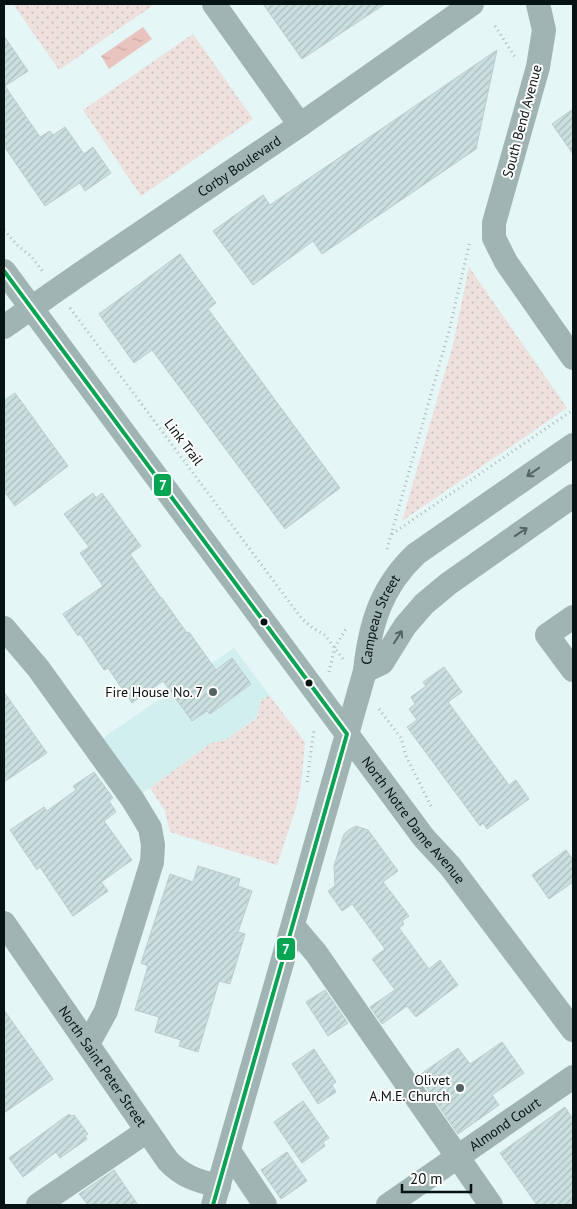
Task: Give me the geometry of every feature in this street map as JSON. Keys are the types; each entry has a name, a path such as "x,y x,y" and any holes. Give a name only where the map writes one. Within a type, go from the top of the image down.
{"street":[{"name":"Corby Boulevard","path":"4,327 300,125 472,4"},
{"name":"South Bend Avenue","path":"538,4 544,30 538,67 494,223 494,238 506,262 573,358"},
{"path":"224,7 300,125"},
{"name":"North Notre Dame Avenue","path":"4,271 424,838 450,866 573,1030"},
{"name":"Campeau Street","path":"356,667 368,642 384,596 405,565 429,544 573,445"},
{"name":"Campeau Street","path":"356,667 382,663 405,626 424,604 448,584 573,496"},
{"path":"573,617 547,635 573,670"},
{"path":"4,628 38,668 134,800 150,828 153,845 152,862 106,1011 88,1044"},
{"path":"216,1196 348,734 356,667"},
{"name":"North Saint Peter Street","path":"4,922 168,1161 178,1172 197,1180 216,1196"},
{"path":"294,926 316,953 491,1205"},
{"name":"Almond Court","path":"388,1205 573,1077"},
{"path":"38,1205 147,1131"},
{"path":"229,1151 265,1205"}],"path":[{"path":"495,26 518,60"},
{"name":"Link Trail","path":"4,230 18,246 32,256 302,619 313,628 325,634 335,647 356,667"},
{"path":"385,555 450,331 471,238"},
{"path":"392,534 573,410"},
{"path":"330,668 335,647 352,621"},
{"path":"379,708 401,738"}],"shaded area":[{"path":"13,4 155,4 59,70"},
{"path":"193,34 253,119 141,196 83,110"},
{"path":"469,267 567,408 402,521 453,345"},
{"path":"234,648 269,695 260,702 257,717 225,740 211,743 140,795 100,740"},
{"path":"269,695 305,742 301,785 296,808 277,865 170,832 165,811 150,788 211,743 225,740 257,718 260,702"}],"water":[{"path":"143,27 152,39 109,69 101,56"}],"building":[{"path":"263,4 385,4 302,59"},
{"path":"4,36 28,71 5,86 40,137 50,131 53,135 65,127 84,154 93,147 111,173 85,191 80,183 45,206 4,146"},
{"path":"497,50 476,149 322,254 313,241 253,285 213,231 263,195 270,205"},
{"path":"573,109 573,154 552,124"},
{"path":"180,254 216,303 208,309 340,488 285,529 152,350 134,363 99,314"},
{"path":"15,393 68,466 15,506 4,491 4,401"},
{"path":"93,493 96,498 102,493 141,546 130,554 216,670 232,658 251,684 210,714 207,711 192,721 163,681 132,703 108,668 104,670 80,634 78,636 63,614 103,586 80,553 89,547 64,514"},
{"path":"444,667 462,692 448,702 509,785 516,780 529,799 487,829 483,823 480,826 407,727 417,720 409,709 415,704 411,697 426,686 423,682"},
{"path":"4,692 47,753 4,782"},
{"path":"94,772 113,798 109,801 116,812 104,821 132,860 101,882 108,891 73,916 40,867 37,870 10,830 44,807 47,811 76,790 73,786"},
{"path":"356,826 368,830 398,871 383,882 409,916 402,921 404,924 399,928 429,969 440,960 458,985 416,1017 407,1006 382,1024 370,1007 395,990 372,959 385,949 352,904 342,911 328,891 335,886 334,866 344,834"},
{"path":"566,850 573,860 573,882 549,899 532,875"},
{"path":"198,866 240,879 238,886 252,891 238,932 245,934 230,984 219,981 198,1052 179,1046 181,1040 155,1032 159,1017 135,1010 148,966 141,963 170,874 193,882"},
{"path":"325,990 348,1023 328,1036 306,1002"},
{"path":"4,1010 53,1079 4,1113"},
{"name":"Olivet A.M.E. Church","path":"502,1042 524,1073 492,1095 499,1105 458,1134 418,1076 458,1048 470,1064"},
{"path":"314,1049 336,1082 332,1085 336,1092 318,1104 292,1064"},
{"path":"303,1101 329,1138 323,1142 325,1146 302,1163 274,1122"},
{"path":"565,1107 573,1119 573,1205 537,1205 500,1153"},
{"path":"69,1114 71,1116 74,1115 88,1134 85,1136 87,1139 60,1158 56,1152 23,1177 9,1158"},
{"path":"287,1152 307,1181 281,1199 261,1170"},
{"path":"114,1170 138,1205 88,1205 79,1194"}],"transit line":[{"name":"7","path":"4,271 347,734 213,1205"}],"place":[{"name":"Fire House No. 7","path":"213,692"},
{"name":"Olivet A.M.E. Church","path":"460,1088"}]}
